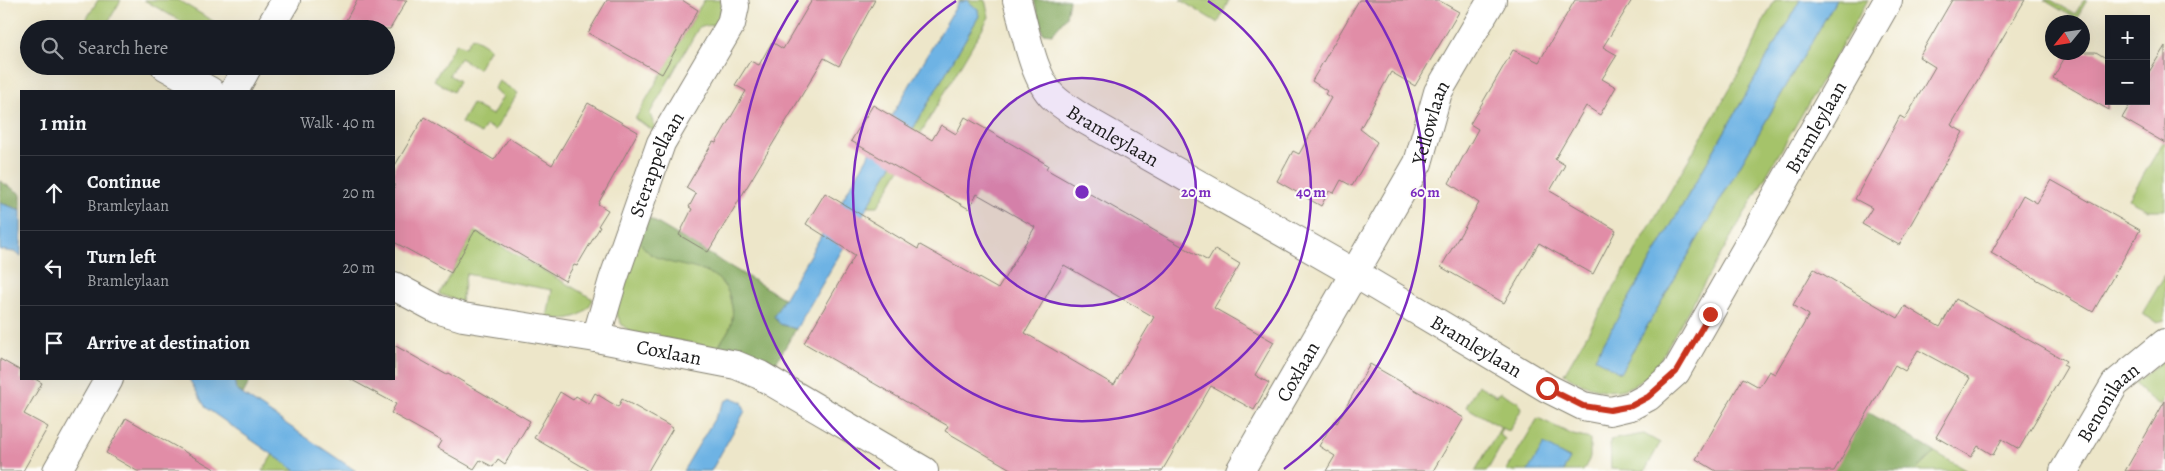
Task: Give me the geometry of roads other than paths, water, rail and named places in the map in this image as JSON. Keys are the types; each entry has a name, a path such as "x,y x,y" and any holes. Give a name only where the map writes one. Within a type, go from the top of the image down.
{"street":[{"path":"274,20 286,0"},
{"name":"Sterappellaan","path":"596,338 613,280 661,142 731,24 735,6 734,0"},
{"name":"Bramleylaan","path":"1017,0 1033,54 1036,74 1053,98 1082,118 1354,273 1547,388 1583,406 1610,410 1631,406 1648,397 1676,372 1888,0"},
{"name":"Yellowlaan","path":"1354,273 1418,163 1438,92 1492,0"},
{"path":"181,75 208,90"},
{"path":"235,90 243,75"},
{"name":"Coxlaan","path":"1240,471 1354,273"},
{"name":"Coxlaan","path":"395,287 437,309 463,318 596,338 736,365 760,375 924,471"},
{"name":"Benonilaan","path":"2064,471 2115,384 2165,343"},
{"path":"57,471 108,380"}],"water":[{"path":"967,0 978,10 979,16 796,329 780,324 774,316 958,3"},
{"path":"1800,0 1836,0 1620,373 1595,358"},
{"path":"0,203 20,210 20,255 14,252 0,250"},
{"path":"190,380 234,380 236,390 356,471 296,471 206,408"},
{"path":"732,398 742,402 745,411 711,471 683,471 725,401"},
{"path":"1544,444 1570,459 1563,471 1528,471"}]}
